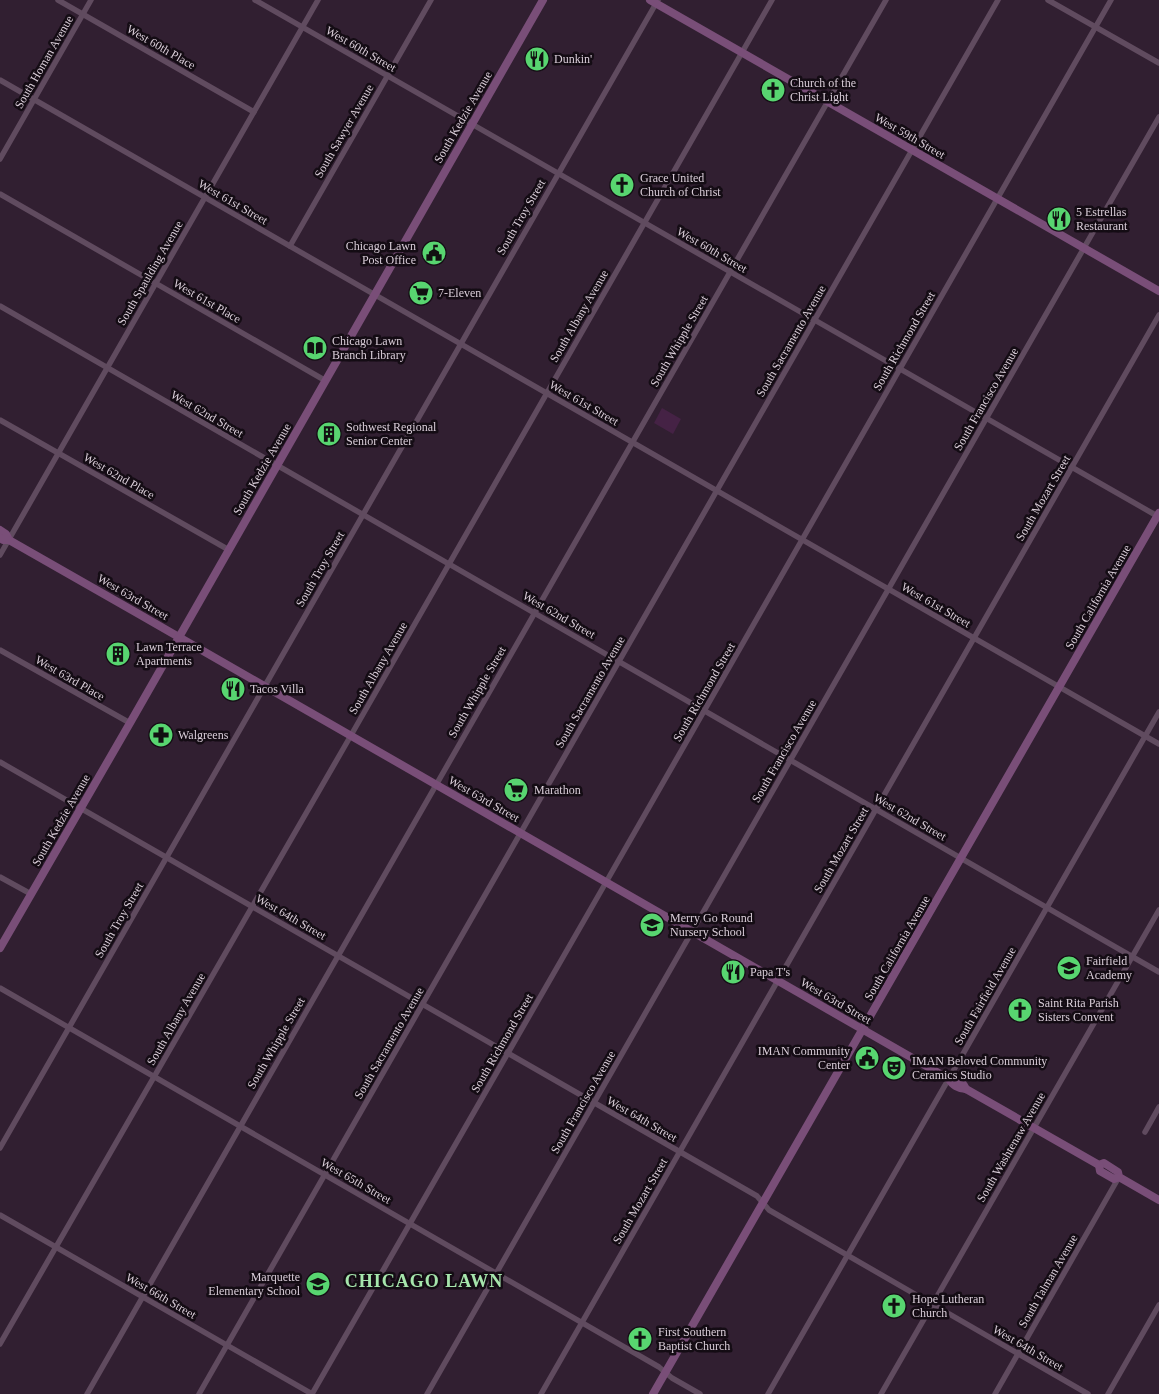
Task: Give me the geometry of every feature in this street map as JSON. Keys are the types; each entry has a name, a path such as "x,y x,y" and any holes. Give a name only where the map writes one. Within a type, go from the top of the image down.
{"main road":[{"name":"South Kedzie Avenue","path":"0,948 543,0"},
{"name":"West 59th Street","path":"655,1 1159,291"},
{"name":"South California Avenue","path":"654,1394 1158,515"},
{"name":"West 63rd Street","path":"0,530 6,534 9,540"},
{"name":"West 63rd Street","path":"0,538 9,540 949,1079 953,1077 963,1083 966,1089 1099,1165 1104,1163 1118,1172 1119,1177 1159,1200"}],"street":[{"name":"West 60th Place","path":"58,0 254,112"},
{"name":"South Homan Avenue","path":"0,159 91,0"},
{"name":"West 60th Street","path":"255,0 1158,515"},
{"name":"South Spaulding Avenue","path":"0,555 318,0"},
{"name":"South Sawyer Avenue","path":"290,246 431,0"},
{"name":"South Albany Avenue","path":"0,1344 351,736 772,0"},
{"name":"South Whipple Street","path":"87,1394 886,0"},
{"name":"South Sacramento Avenue","path":"199,1394 998,0"},
{"path":"1048,0 1159,63"},
{"name":"South Richmond Street","path":"312,1394 1111,0"},
{"name":"South Troy Street","path":"0,1148 655,1"},
{"name":"West 61st Street","path":"0,80 1159,744"},
{"name":"South Francisco Avenue","path":"427,1394 1159,118"},
{"name":"West 61st Place","path":"0,194 326,381"},
{"name":"West 62nd Street","path":"0,306 1159,972"},
{"name":"South Mozart Street","path":"541,1394 1159,315"},
{"name":"West 62nd Place","path":"0,420 229,550"},
{"name":"West 63rd Place","path":"0,650 130,723"},
{"name":"South Fairfield Avenue","path":"768,1394 1159,712"},
{"name":"West 64th Street","path":"0,762 757,1196 769,1210 1088,1394"},
{"path":"0,877 31,894"},
{"name":"South Washtenaw Avenue","path":"881,1394 1159,910"},
{"name":"West 65th Street","path":"0,988 582,1322 659,1367 672,1378 700,1394"},
{"path":"1145,1132 1159,1107"},
{"name":"South Talman Avenue","path":"995,1394 1119,1177"},
{"name":"West 66th Street","path":"0,1215 312,1394"},
{"path":"1108,1394 1159,1305"}],"shaded area":[{"path":"662,408 681,419 673,434 654,423"}],"place":[{"name":"Dunkin'","path":"537,59"},
{"name":"Church of the Christ Light","path":"773,90"},
{"name":"Grace United Church of Christ","path":"622,185"},
{"name":"5 Estrellas Restaurant","path":"1059,219"},
{"name":"Chicago Lawn Post Office","path":"434,253"},
{"name":"7-Eleven","path":"421,293"},
{"name":"Chicago Lawn Branch Library","path":"315,348"},
{"name":"Sothwest Regional Senior Center","path":"329,434"},
{"name":"Lawn Terrace Apartments","path":"118,654"},
{"name":"Tacos Villa","path":"233,689"},
{"name":"Walgreens","path":"161,735"},
{"name":"Marathon","path":"516,790"},
{"name":"Merry Go Round Nursery School","path":"652,925"},
{"name":"Fairfield Academy","path":"1069,968"},
{"name":"Papa T's","path":"733,972"},
{"name":"Saint Rita Parish Sisters Convent","path":"1020,1010"},
{"name":"IMAN Community Center","path":"867,1058"},
{"name":"IMAN Beloved Community Ceramics Studio","path":"894,1068"},
{"name":"Marquette Elementary School","path":"318,1284"},
{"name":"Hope Lutheran Church","path":"894,1306"},
{"name":"First Southern Baptist Church","path":"640,1339"}],"district":[{"name":"CHICAGO LAWN","path":"424,1281"}]}
